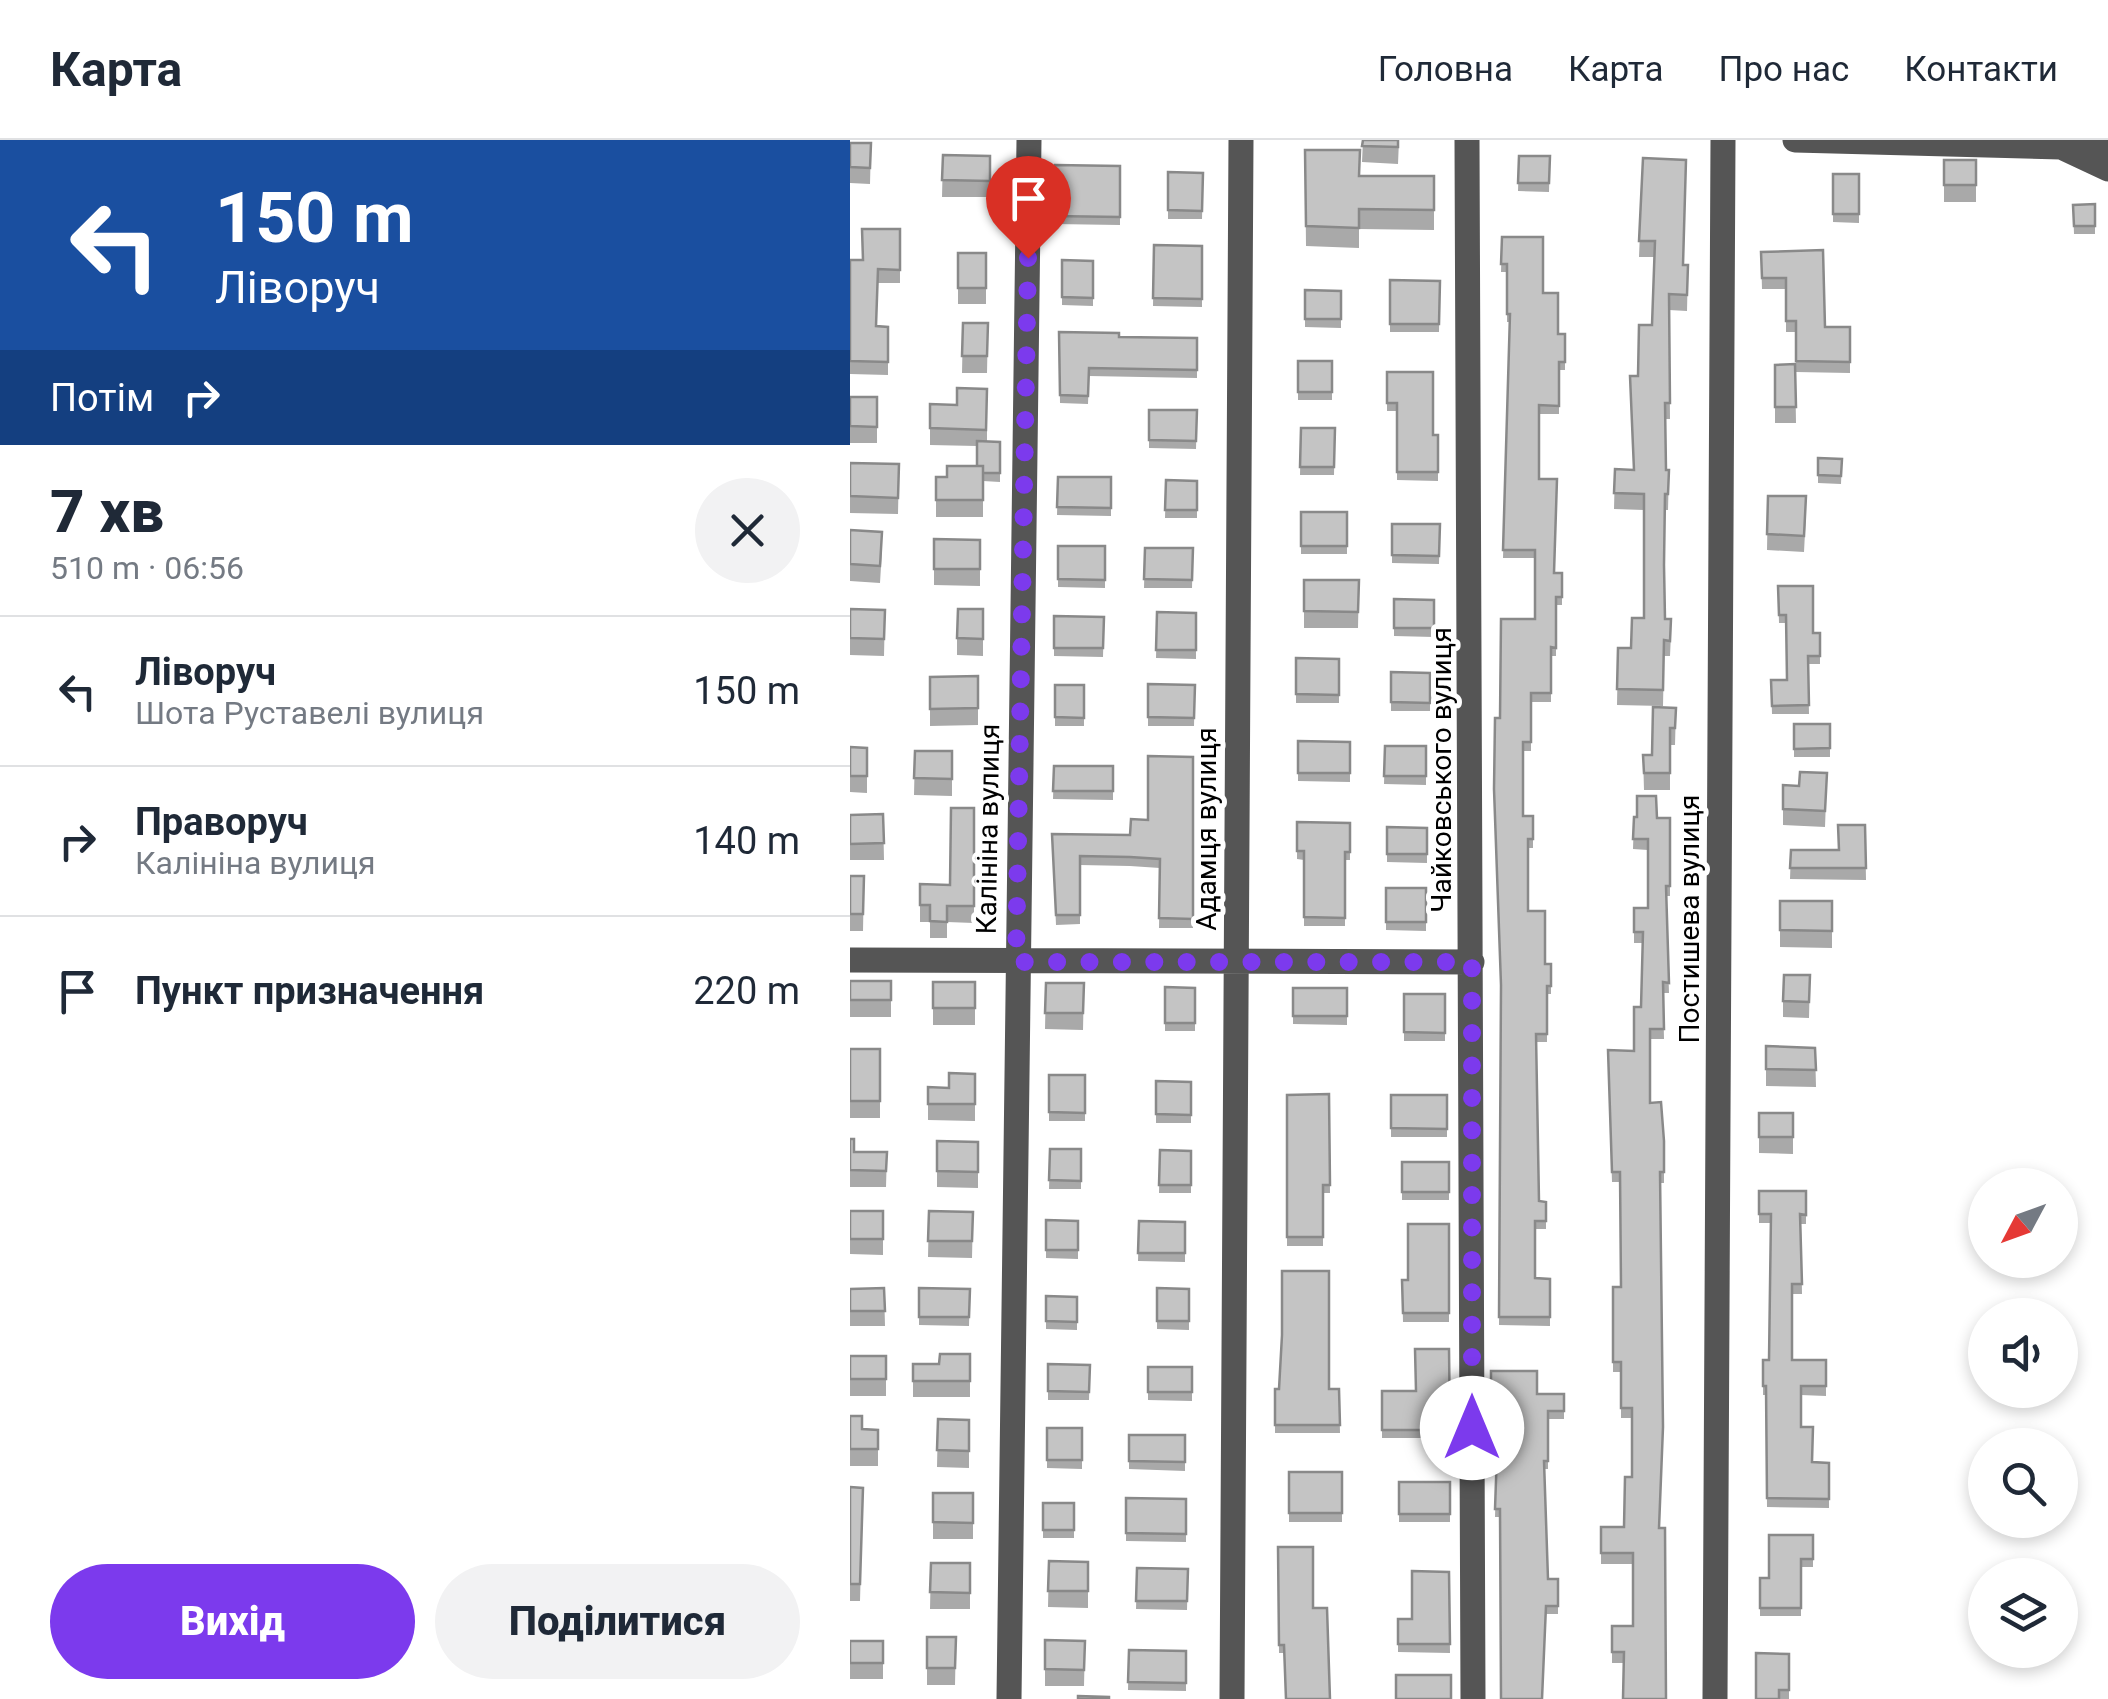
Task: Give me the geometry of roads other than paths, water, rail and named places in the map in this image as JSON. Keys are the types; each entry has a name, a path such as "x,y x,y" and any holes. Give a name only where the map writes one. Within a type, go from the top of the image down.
{"street":[{"name":"Калініна вулиця","path":"1009,1699 1029,140"},
{"name":"Адамця вулиця","path":"1232,1699 1241,140"},
{"name":"Чайковського вулиця","path":"1466,140 1473,1699"},
{"name":"Постишева вулиця","path":"1715,1699 1723,140"},
{"path":"1795,140 2061,147 2108,144"},
{"path":"2061,147 2108,169"},
{"path":"850,960 1472,962"}]}
